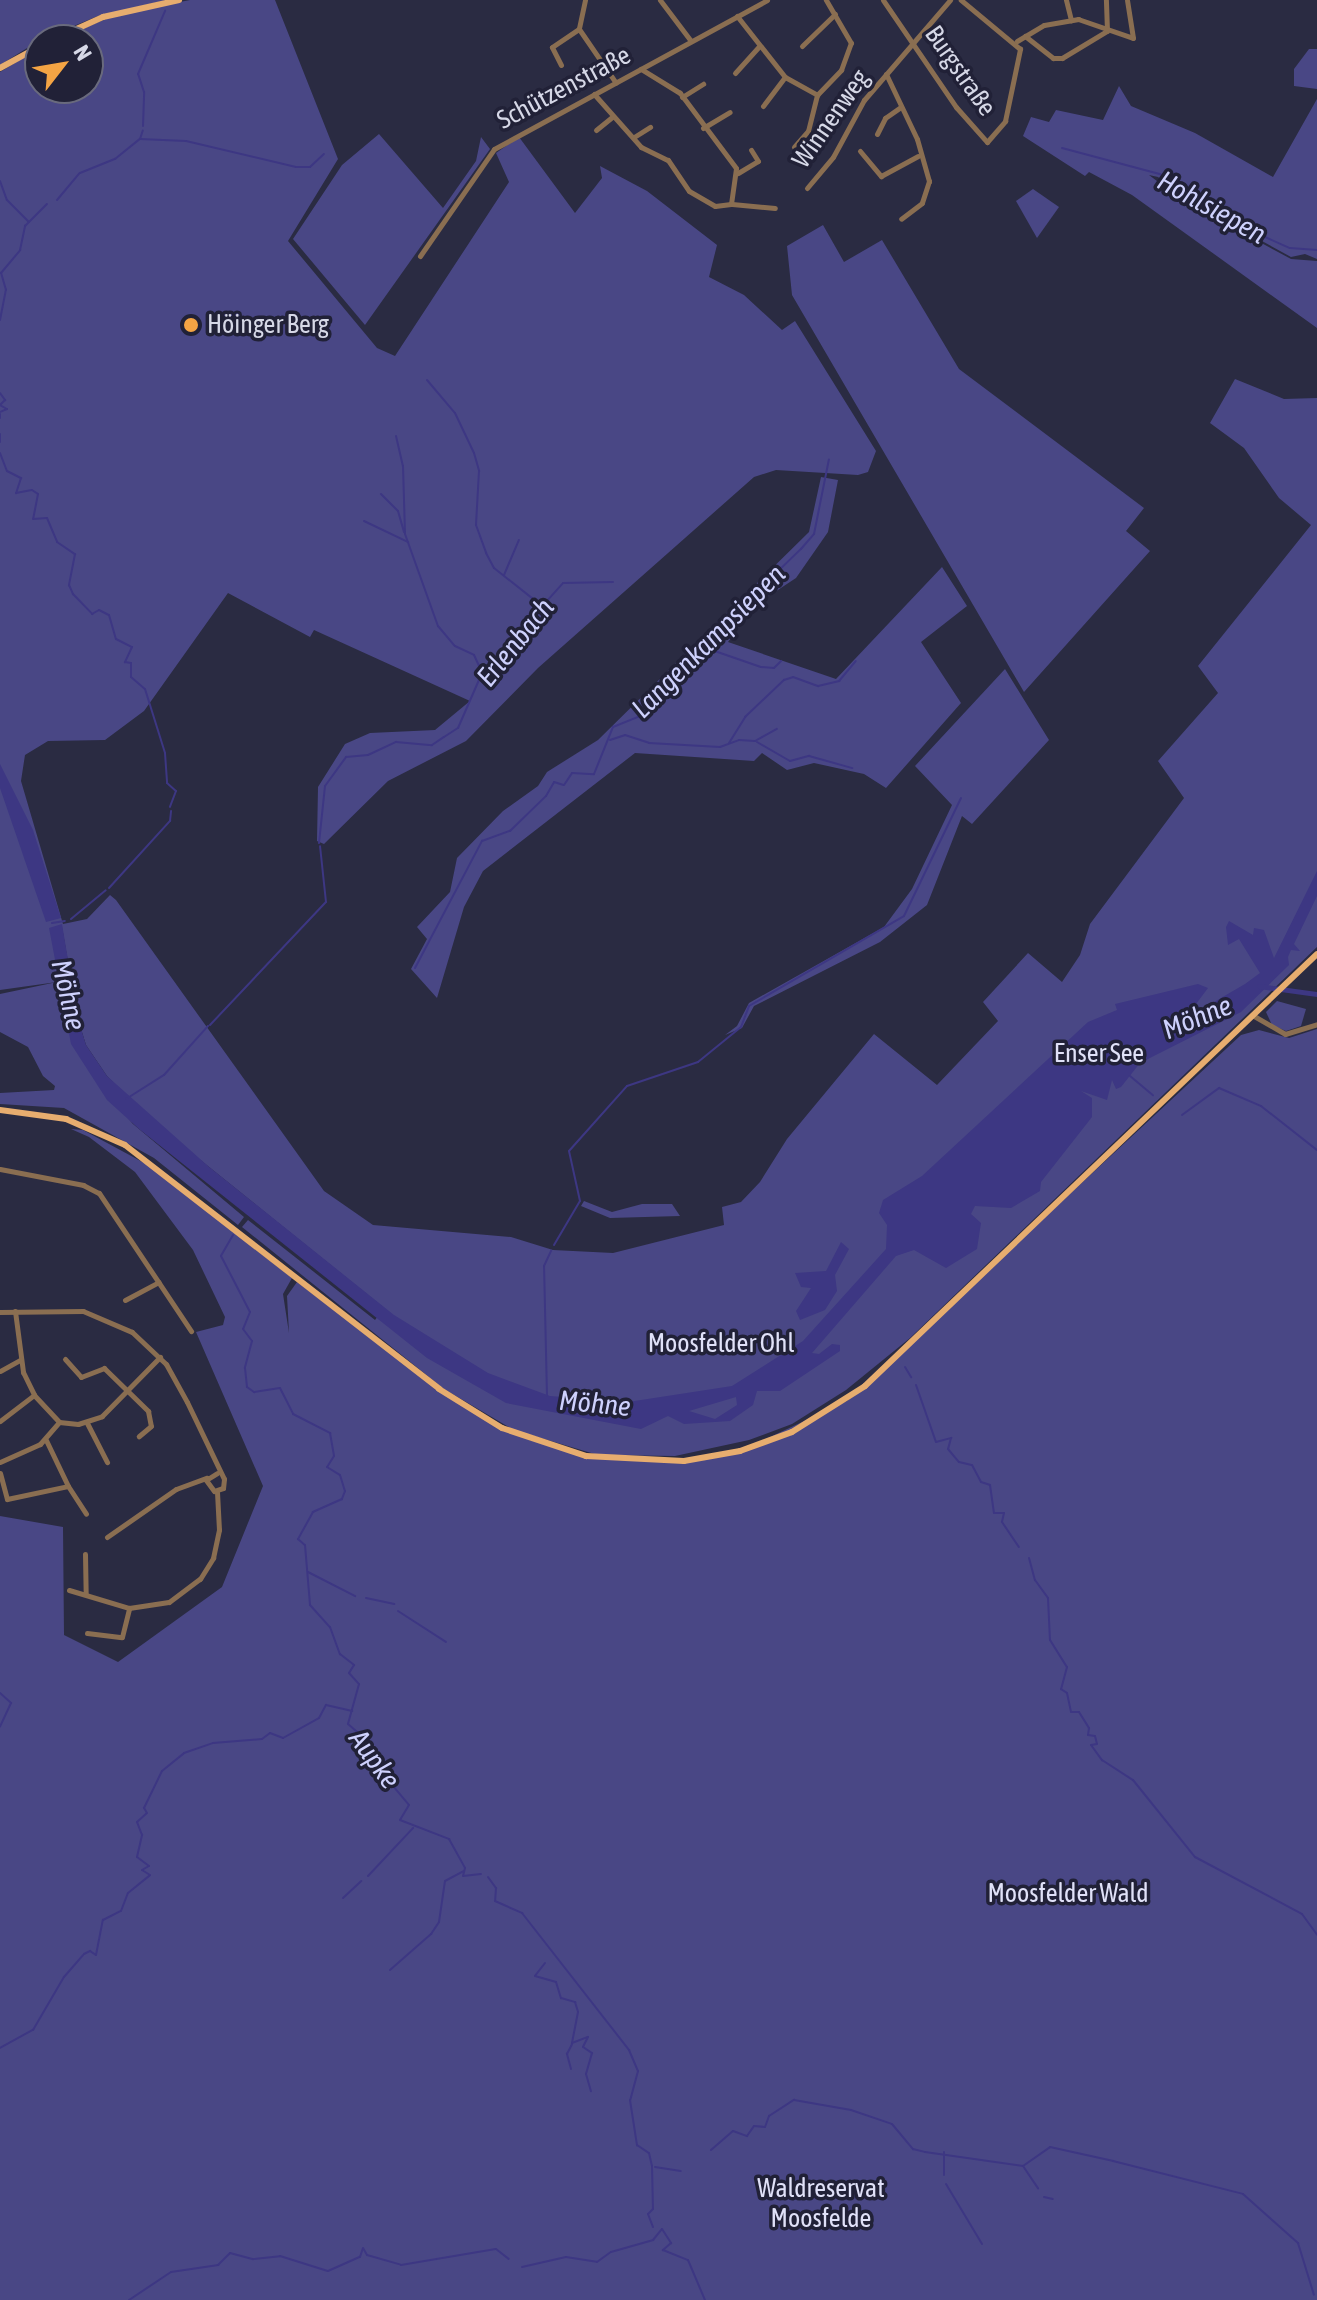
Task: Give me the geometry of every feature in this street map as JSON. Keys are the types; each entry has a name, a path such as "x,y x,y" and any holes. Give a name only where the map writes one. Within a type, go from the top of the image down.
{"main road":[{"path":"87,24 103,17 179,0"},
{"path":"0,68 24,55"},
{"path":"0,1110 66,1119 125,1145 427,1380 502,1428 586,1456 684,1461 740,1451 792,1432 865,1386 1317,954"}],"street":[{"path":"561,65 552,47 579,29 585,0"},
{"path":"660,0 691,41"},
{"name":"Schützenstraße","path":"420,256 494,149 767,0"},
{"path":"794,147 808,131 817,95 841,70 850,49 850,36 826,0"},
{"name":"Burgstraße","path":"883,0 914,40 956,107 987,142 1005,121 1021,56 1017,41"},
{"name":"Winnenweg","path":"807,188 886,74 950,0"},
{"path":"961,0 1017,41 1044,25 1071,20 1108,28 1133,38 1127,0"},
{"path":"1066,0 1071,20"},
{"path":"1106,0 1108,28"},
{"path":"802,46 835,14"},
{"path":"737,16 785,77 817,95"},
{"path":"1025,36 1057,59 1108,28"},
{"path":"579,29 616,83"},
{"path":"735,73 759,46"},
{"path":"641,69 682,97 738,173"},
{"path":"886,74 917,139 918,156 929,191 918,208 901,219"},
{"path":"763,106 785,77"},
{"path":"682,97 703,84"},
{"path":"594,94 644,149 668,160 695,195 715,206 731,204 775,208"},
{"path":"877,134 885,118 901,107"},
{"path":"703,128 730,112"},
{"path":"596,130 612,117"},
{"path":"633,137 650,127"},
{"path":"731,204 738,173 758,161 751,150"},
{"path":"860,151 881,176 918,156"},
{"path":"1254,1016 1285,1034 1317,1024"},
{"path":"0,1169 94,1189 191,1331"},
{"path":"125,1300 159,1282"},
{"path":"0,1312 73,1310 105,1317 160,1357 187,1402 217,1473 225,1482 217,1492 218,1539 205,1572 161,1606 129,1608 69,1590"},
{"path":"15,1311 20,1360 34,1395 59,1422 87,1423 129,1393 160,1357"},
{"path":"65,1359 81,1377 102,1367 129,1393 152,1418 139,1436"},
{"path":"0,1371 20,1360"},
{"path":"0,1421 34,1395"},
{"path":"0,1462 46,1440 59,1422"},
{"path":"87,1423 107,1462"},
{"path":"46,1440 68,1486 86,1514"},
{"path":"0,1473 7,1499 68,1486"},
{"path":"107,1537 183,1485 217,1473"},
{"path":"207,1478 208,1488 217,1492"},
{"path":"85,1554 86,1593"},
{"path":"87,1633 122,1637 129,1608"}],"green space":[{"path":"0,0 167,0 98,16 79,24 24,24 24,50 0,65"},
{"name":"Moosfelder Ohl","path":"190,0 275,0 338,159 288,241 377,348 395,356 509,182 496,153 519,137 575,213 602,178 600,166 647,191 717,245 709,277 744,295 782,330 795,321 876,451 868,472 858,475 776,470 754,477 538,668 466,741 388,781 324,844 317,841 318,787 345,744 370,733 435,730 470,701 314,630 310,637 228,593 144,711 105,740 48,741 25,755 21,781 63,924 87,919 110,895 116,900 324,1191 373,1225 511,1237 553,1250 613,1253 724,1225 722,1207 741,1202 760,1182 787,1139 874,1034 937,1085 998,1021 983,1002 1028,953 1062,982 1080,955 1090,924 1184,798 1158,761 1218,693 1198,666 1311,525 1279,498 1244,448 1210,423 1235,379 1284,399 1317,398 1317,947 910,1338 846,1390 792,1424 749,1440 675,1456 598,1455 514,1430 444,1389 242,1227 248,1220 375,1320 384,1308 147,1117 107,1076 86,1045 78,1019 62,927 70,1024 108,1095 133,1124 244,1217 238,1225 154,1158 64,1108 0,1104 0,1093 54,1090 55,1086 43,1076 28,1047 0,1032 0,994 57,982 0,990 0,72 24,58 24,104 104,104 104,24 94,24 118,14"},
{"path":"1309,49 1317,49 1317,89 1294,86 1294,69"},
{"path":"1119,86 1131,106 1195,133 1273,177 1317,99 1317,259 1305,254 1291,257 1184,198 1158,177 1149,175 1182,200 1291,259 1317,261 1317,328 1132,195 1089,172 1085,176 1023,136 1031,117 1049,122 1056,110 1103,120"},
{"path":"379,134 443,208 476,161 481,137 490,149 365,325 293,239 342,165"},
{"path":"1033,189 1059,207 1037,238 1016,201"},
{"path":"823,225 844,262 882,240 959,369 1144,508 1126,531 1150,551 1024,692 792,295 787,246"},
{"path":"821,477 838,480 828,532 796,578 755,605 728,642 836,679 942,567 967,606 921,642 961,703 886,788 864,774 814,763 787,770 762,753 754,761 635,753 483,871 464,907 437,998 411,969 427,939 417,927 450,892 457,858 503,811 538,786 547,772 598,740 809,532"},
{"path":"1005,669 1049,740 972,824 962,816 927,905 880,942 754,1006 742,1028 725,1035 737,1026 749,1003 884,927 912,889 952,805 915,766"},
{"path":"1277,1001 1306,1009 1301,1026 1286,1031 1272,1025 1266,1012"},
{"path":"1317,1029 1317,2300 0,2300 0,1516 63,1527 64,1635 118,1662 222,1587 263,1486 196,1332 223,1325 225,1317 193,1250 135,1172 89,1137 71,1129 83,1130 148,1165 292,1278 283,1294 289,1333 287,1296 297,1282 438,1389 529,1440 615,1460 684,1461 740,1451 847,1401 1241,1035 1259,1030 1289,1038"},
{"path":"584,1201 612,1212 642,1204 672,1204 680,1216 610,1218 581,1206"}],"water":[{"path":"0,764 33,830 61,918 46,922 0,788"},
{"name":"Enser See","path":"1317,871 1317,896 1294,944 1300,951 1291,950 1289,965 1241,1012 1140,1063 1121,1087 1116,1089 1112,1080 1107,1100 1081,1091 1092,1098 1092,1117 1041,1182 1040,1191 1011,1208 975,1206 971,1214 981,1223 977,1249 946,1268 914,1250 896,1256 812,1353 819,1354 832,1344 840,1345 840,1351 780,1391 757,1391 753,1405 730,1421 684,1424 668,1416 641,1429 506,1403 427,1358 139,1129 107,1100 71,1044 49,928 62,924 78,1019 86,1045 107,1076 208,1166 394,1315 488,1373 550,1396 628,1402 732,1386 803,1341 886,1249 887,1225 879,1213 883,1200 922,1176 1088,1022 1117,1010 1115,1004 1198,984 1208,988 1196,1004 1202,1009 1260,973 1239,939 1228,945 1226,927 1229,921 1253,935 1254,928 1264,930 1274,958","holes":["736,1397 737,1405 715,1419 689,1411"]},
{"path":"841,1242 849,1249 835,1275 837,1291 825,1310 800,1320 796,1311 811,1288 801,1287 795,1273 826,1271"}],"waterway":[{"path":"143,126 144,92 138,74 165,11"},
{"path":"57,200 80,173 115,159 140,139 143,130"},
{"path":"140,139 186,141 296,167 310,167 324,154"},
{"name":"Hohlsiepen","path":"1062,148 1160,174 1186,196 1214,202 1256,233 1290,248 1317,250"},
{"path":"0,181 7,200 29,222"},
{"path":"0,320 6,290 1,273 20,250 25,226 47,204"},
{"path":"427,380 455,413 474,453 479,471 476,525 486,553 494,568 542,606"},
{"path":"0,393 5,400 0,405 7,409 0,412"},
{"path":"0,434 0,442"},
{"path":"396,436 403,466 405,534 438,626 455,646 474,655 482,672"},
{"path":"0,453 7,471 21,478 16,493 32,490 38,494 33,519 47,518 57,542 75,554 69,585 73,594 92,614 99,610 109,615 116,639 132,647 125,662 131,663 131,677 145,689 165,753 167,783 176,791 170,807"},
{"name":"Langenkampsiepen","path":"415,968 482,841 510,831 546,796 554,782 564,785 572,773 594,774 613,727 640,716 644,701 814,534 829,459"},
{"path":"381,494 398,511 404,532"},
{"path":"364,521 408,542"},
{"path":"504,575 519,540"},
{"name":"Erlenbach","path":"319,843 325,786 346,757 368,755 396,742 432,745 458,728 482,673 563,583 613,582"},
{"path":"706,648 761,667 774,668 781,661"},
{"path":"729,743 745,717 784,680 793,677 818,686 839,681 856,661"},
{"path":"610,740 625,735 649,743 720,747 739,740 755,741 777,729"},
{"path":"757,742 790,761 809,756 852,768"},
{"path":"554,1245 580,1201 569,1151 627,1086 698,1062 741,1027 749,1006 904,916 961,798"},
{"path":"109,888 170,821 171,811"},
{"name":"Erlenbach","path":"210,1025 326,902 320,846"},
{"path":"71,919 106,890"},
{"path":"52,923 65,921"},
{"path":"1259,986 1317,994"},
{"name":"Erlenbach","path":"126,1099 164,1075 208,1026"},
{"path":"1130,1076 1153,1095"},
{"path":"1182,1115 1219,1088 1261,1106 1317,1150"},
{"name":"Aupke","path":"233,1235 221,1256 250,1312 243,1329 252,1341 245,1368 247,1387 254,1392 280,1388 293,1414 330,1433 334,1456 327,1467 340,1475 345,1491 342,1499 313,1512 298,1539 305,1545 310,1605 330,1627 340,1654 354,1665 349,1673 359,1684 348,1724 370,1743 372,1761 409,1805 400,1820 449,1839 465,1868 463,1876 481,1874"},
{"name":"Möhne","path":"547,1396 544,1266 551,1251"},
{"path":"905,1367 911,1377"},
{"path":"916,1385 936,1442 951,1438 948,1449 959,1462 972,1465 981,1482 990,1485 994,1513 1004,1513 1002,1522 1019,1547"},
{"path":"1029,1558 1035,1580 1048,1598 1050,1640 1067,1667 1061,1689 1067,1693 1071,1712 1079,1712 1089,1728 1088,1735 1095,1736 1097,1744 1091,1745 1102,1760 1133,1780 1195,1857 1302,1914 1317,1935"},
{"path":"308,1572 355,1596"},
{"path":"366,1598 394,1604"},
{"path":"398,1611 446,1642"},
{"path":"0,1693 11,1703 0,1727"},
{"path":"84,1954 90,1951 96,1955 103,1920 121,1911 128,1893 150,1875 142,1870 149,1866 137,1857 142,1835 137,1822 147,1813 144,1808 162,1771 184,1753 213,1743 262,1739 270,1733 283,1738 319,1718 326,1705 352,1711"},
{"path":"368,1876 413,1828"},
{"path":"390,1970 431,1934 439,1922 445,1881 464,1871"},
{"name":"Aupke","path":"488,1877 496,1888 495,1901 522,1913 629,2050 638,2071 630,2100 637,2145 649,2153 652,2166 653,2209 648,2214 653,2227"},
{"path":"343,1898 361,1881"},
{"path":"0,2048 33,2030 64,1977 83,1955"},
{"path":"545,1963 535,1976 556,1982 561,1998 575,2002 578,2012 572,2043 588,2037 583,2047 592,2053 586,2074 591,2091"},
{"path":"571,2069 567,2054 572,2044"},
{"path":"711,2150 733,2131 747,2136 754,2126 765,2127 769,2116 794,2100 851,2110 892,2124 913,2149 925,2152 1023,2166 1050,2147 1113,2161 1243,2194 1298,2243 1314,2295"},
{"path":"944,2152 944,2175"},
{"path":"1023,2166 1038,2188"},
{"name":"Aupke","path":"655,2167 681,2171"},
{"path":"946,2184 982,2244"},
{"path":"1044,2197 1053,2199"},
{"path":"522,2267 566,2257 597,2262 611,2252 653,2240 662,2229 671,2243 663,2250 688,2260 705,2300"},
{"path":"129,2300 171,2272 218,2265 230,2253 253,2259 280,2256 328,2271 360,2257 363,2248 367,2255 401,2265 496,2249 509,2259"}],"place":[{"name":"Höinger Berg","path":"191,325"}],"park label":[{"name":"Moosfelder Wald","path":"1068,1894"},
{"name":"Waldreservat Moosfelde","path":"821,2204"}]}
